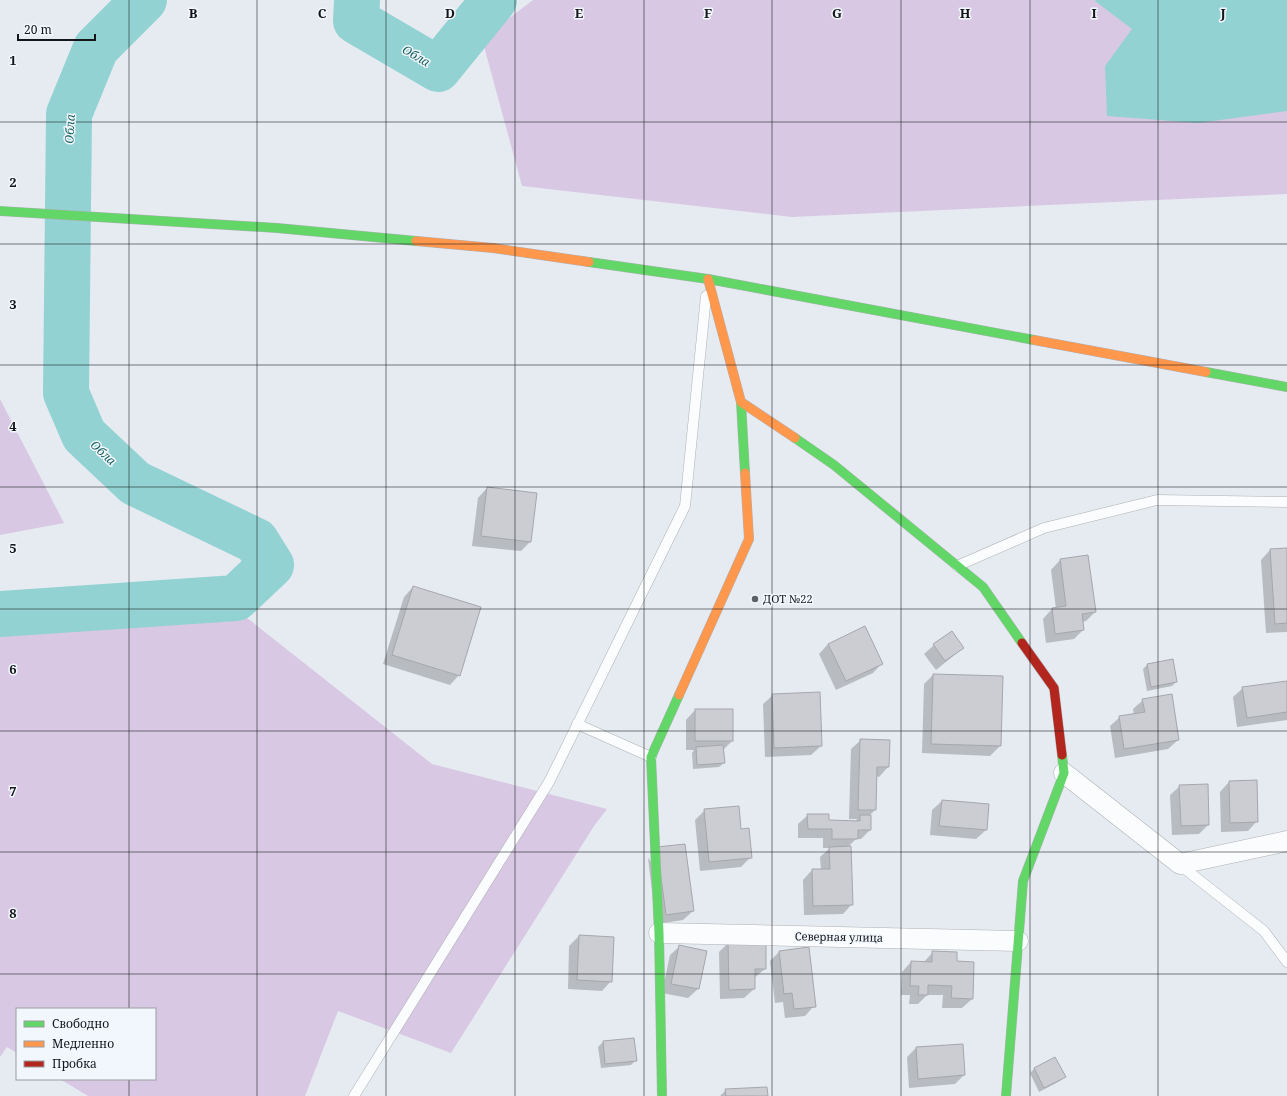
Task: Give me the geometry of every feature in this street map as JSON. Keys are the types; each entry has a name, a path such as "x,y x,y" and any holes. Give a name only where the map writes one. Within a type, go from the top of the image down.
{"street":[{"path":"0,210 277,228 493,248 708,279 1287,387"},
{"path":"662,1096 659,933 651,757 749,539 741,402 708,279"},
{"path":"741,402 834,465 983,587 1054,688 1064,773 1023,881 1006,1096"},
{"path":"1064,773 1180,864 1287,841"},
{"name":"Северная улица","path":"659,933 1018,941"}],"lane":[{"path":"354,1096 549,782 685,506 708,279"},
{"path":"957,566 1044,528 1157,500 1287,502"},
{"path":"577,724 651,757"},
{"path":"1180,864 1264,931 1287,962"}],"shaded area":[{"path":"533,0 1287,0 1287,194 792,217 522,186 482,39"},
{"path":"0,399 64,523 0,535"},
{"path":"237,610 432,764 607,809 594,826 451,1053 338,1011 305,1096 88,1096 62,1080 156,1080 156,1008 16,1008 16,1052 7,1047 0,1057 0,626"}],"water":[{"path":"1287,0 1287,111 1198,123 1107,116 1105,66 1132,29 1095,1"}],"building":[{"path":"487,487 537,493 531,542 481,536"},
{"path":"1287,548 1287,623 1275,624 1270,549"},
{"path":"1088,555 1096,612 1082,614 1084,630 1055,634 1052,608 1066,606 1060,559"},
{"path":"413,586 481,607 460,676 392,655"},
{"path":"865,626 883,664 846,681 828,644"},
{"path":"952,631 964,648 945,661 933,644"},
{"path":"1173,659 1177,682 1151,687 1147,664"},
{"path":"933,674 1003,676 1001,746 931,744"},
{"path":"1287,681 1287,712 1247,718 1242,687"},
{"path":"820,692 822,746 774,748 772,694"},
{"path":"1172,694 1179,740 1124,749 1119,716 1145,712 1142,699"},
{"path":"695,709 733,709 733,741 695,741"},
{"path":"860,739 890,740 889,767 877,767 876,810 858,810"},
{"path":"723,745 725,763 697,765 696,747"},
{"path":"1257,780 1258,822 1230,823 1229,781"},
{"path":"1208,784 1209,825 1181,826 1179,785"},
{"path":"942,800 989,804 987,830 939,826"},
{"path":"739,806 741,829 749,828 752,858 709,862 704,809"},
{"path":"807,814 829,814 829,820 860,821 860,815 871,815 871,830 858,830 858,839 832,839 832,829 808,829"},
{"path":"685,844 694,911 666,915 657,847"},
{"path":"851,846 853,905 813,906 812,869 830,869 829,847"},
{"path":"579,935 614,937 612,982 577,980"},
{"path":"728,941 766,941 766,969 755,969 755,989 729,990"},
{"path":"679,945 707,951 699,989 671,984"},
{"path":"809,947 816,1007 794,1009 792,993 784,994 779,951"},
{"path":"932,951 957,952 957,961 974,962 973,999 951,998 952,986 928,985 928,995 918,995 919,986 910,986 911,961 932,962"},
{"path":"634,1038 637,1061 605,1064 603,1041"},
{"path":"963,1044 965,1075 918,1079 916,1047"},
{"path":"1055,1057 1066,1077 1044,1088 1034,1068"},
{"path":"767,1087 768,1096 726,1096 725,1089"}],"waterway":[{"name":"Обла","path":"0,614 236,598 271,565 256,541 135,483 84,435 66,393 69,114 96,48 144,0"},
{"name":"Обла","path":"357,0 356,21 438,69 494,0"}],"traffic: fast":[{"path":"0,211 277,228 416,241"},
{"path":"589,262 708,279 1034,340"},
{"path":"1206,372 1287,387"},
{"path":"741,402 745,473"},
{"path":"795,438 834,465 983,587 1022,643"},
{"path":"662,1096 659,933 651,757 679,695"},
{"path":"1006,1096 1023,881 1064,773 1062,755"}],"traffic: slow":[{"path":"416,241 493,248 589,262"},
{"path":"708,279 741,402 795,438"},
{"path":"1034,340 1206,372"},
{"path":"679,695 749,539 745,473"}],"traffic: jam":[{"path":"1022,643 1054,688 1062,755"}],"place":[{"name":"ДОТ №22","path":"755,599"}]}
